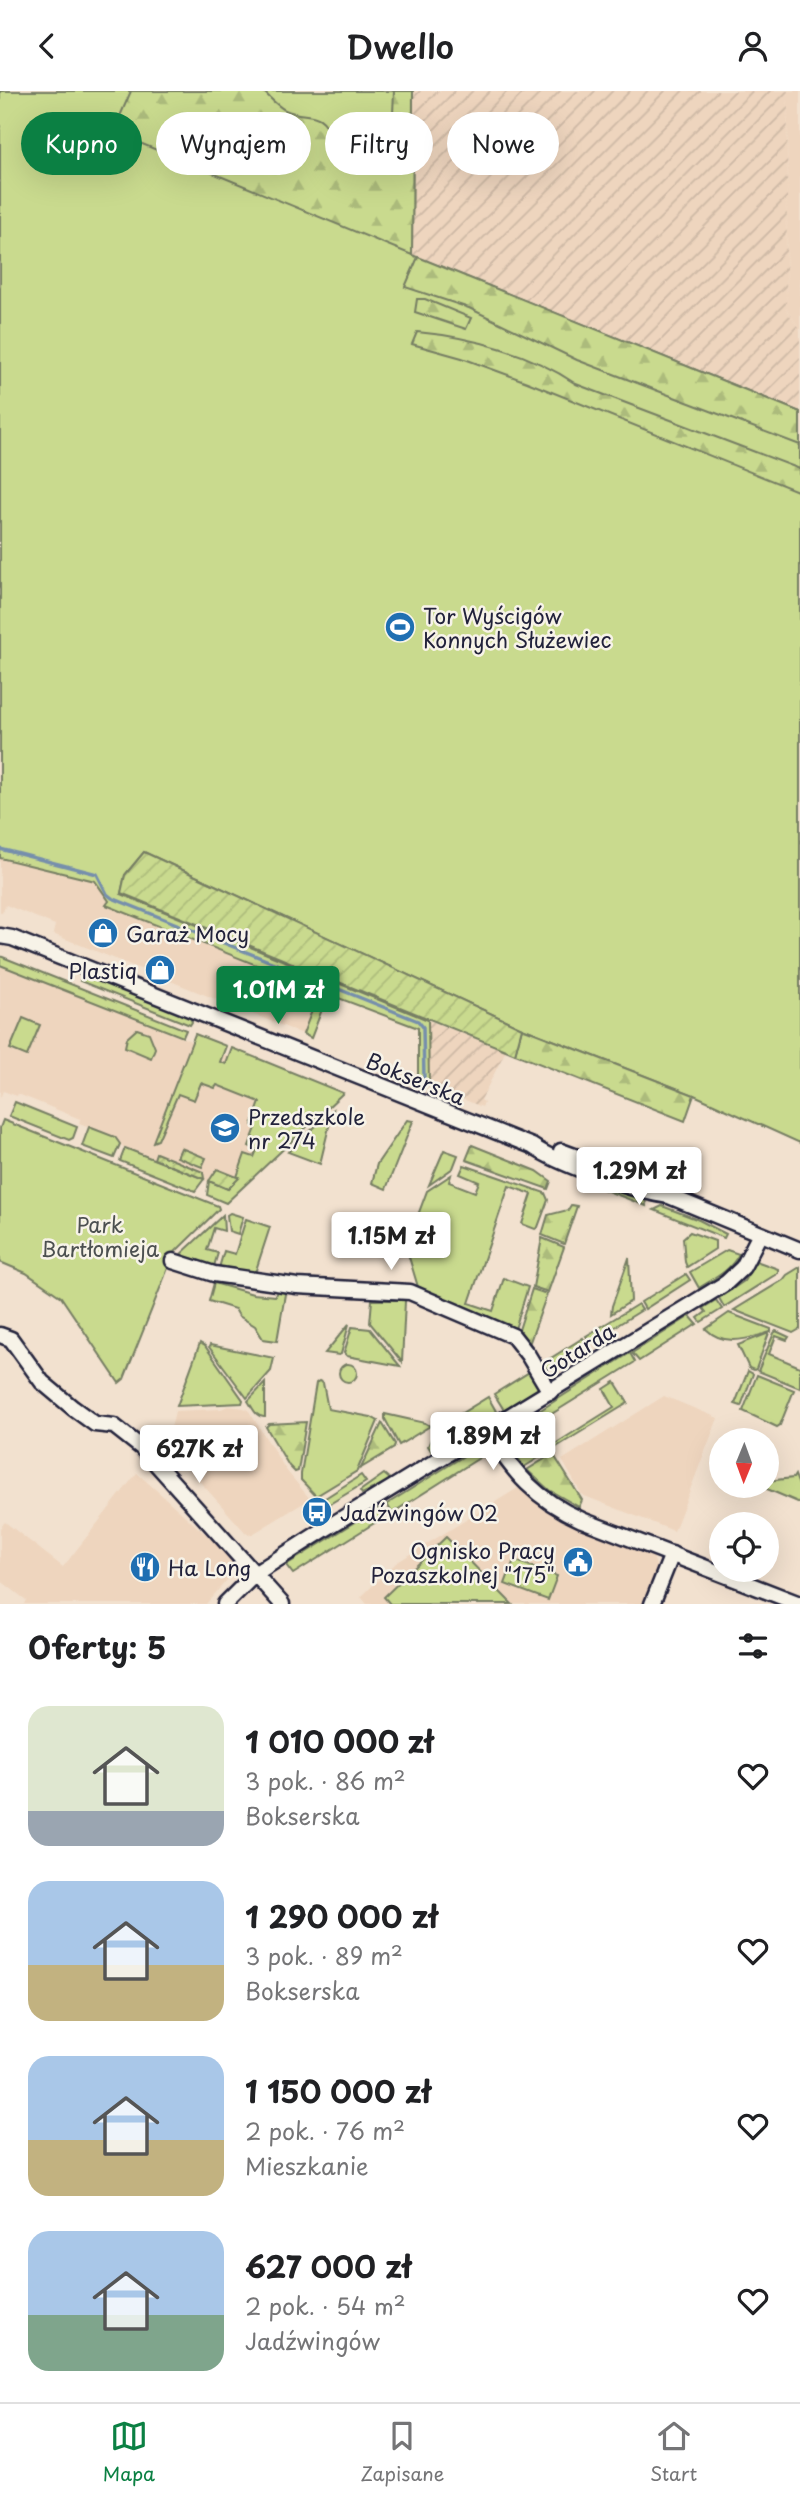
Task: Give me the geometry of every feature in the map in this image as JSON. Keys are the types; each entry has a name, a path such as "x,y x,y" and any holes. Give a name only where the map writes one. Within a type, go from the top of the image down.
{"street":[{"name":"Bokserska","path":"4,935 532,1146 599,1176 669,1196 800,1250"},
{"name":"Gotarda","path":"225,1604 256,1573 734,1277 747,1261 760,1234"},
{"path":"173,1261 214,1274 297,1286 410,1291 513,1336 550,1392"},
{"path":"0,1335 11,1339 43,1382 72,1408 95,1424 114,1426 142,1448 282,1604"},
{"path":"486,1431 519,1476 548,1502 582,1520 800,1604"},
{"path":"652,1604 671,1554"}],"shaded area":[{"path":"413,91 788,91 786,309 800,330 800,412 412,255 412,175 433,175 433,112 413,112"},
{"path":"788,91 800,91 800,330 786,309"},
{"path":"0,858 95,881 109,901 106,905 314,988 318,995 303,1034 53,934 55,925 6,905 2,913 0,912"},
{"path":"0,965 316,1091 305,1114 228,1189 123,1147 115,1137 79,1124 80,1119 18,1094 17,1096 3,1091 0,1098"},
{"path":"428,1020 506,1050 481,1100 484,1102 482,1107 429,1085"},
{"path":"664,1396 718,1418 714,1428 709,1428 709,1441 674,1531 582,1495 562,1460"},
{"path":"228,1406 249,1411 286,1470 310,1499 251,1535 246,1533 167,1445 175,1411 221,1409"},
{"path":"137,1473 240,1565 206,1604 24,1604 26,1600 0,1580 0,1528 5,1522 63,1567"},
{"path":"518,1488 544,1509 571,1523 653,1556 657,1569 643,1604 367,1604 361,1597 396,1563"}],"green space":[{"name":"Tor Wyścigów Konnych Służewiec","path":"0,91 413,91 413,112 325,112 325,175 412,175 412,255 800,412 800,1143 694,1095 522,1028 144,852 125,875 121,894 428,1020 429,1085 418,1081 418,1028 328,994 311,1038 303,1034 318,995 314,988 106,905 109,901 95,881 0,858"},
{"path":"131,91 263,91 276,104 290,112 156,112 156,150 142,144 142,112 122,112"},
{"path":"394,91 413,91 413,112 393,112"},
{"path":"311,116 318,118 325,125 325,175 412,175 412,255 218,175 311,175"},
{"path":"418,257 800,412 800,445 577,360 469,308 405,287"},
{"path":"417,299 425,299 471,318 466,329 415,312"},
{"path":"417,332 479,342 520,355 576,384 800,469 800,492 527,382 462,358 412,344"},
{"path":"144,852 522,1028 515,1054 121,893 125,875"},
{"path":"0,956 186,1030 183,1037 0,965"},
{"path":"83,973 189,1015 192,1022 190,1025 80,981"},
{"path":"23,1018 40,1025 27,1056 10,1049"},
{"path":"522,1028 694,1095 685,1121 515,1054"},
{"path":"137,1029 149,1033 155,1048 151,1058 125,1047 127,1038"},
{"path":"195,1034 226,1046 220,1062 226,1064 232,1048 343,1093 226,1203 207,1195 209,1181 228,1189 239,1177 245,1154 254,1157 257,1150 249,1146 256,1128 252,1125 260,1102 217,1085 215,1088 201,1083 194,1100 178,1094 158,1140 153,1142"},
{"path":"15,1102 77,1127 73,1138 69,1140 9,1116"},
{"path":"333,1110 320,1164 288,1152"},
{"name":"Park Bartłomieja","path":"3,1120 218,1206 219,1209 174,1253 124,1379 119,1383 61,1297 26,1273 0,1262 0,1128"},
{"path":"407,1120 413,1121 386,1189 372,1183 377,1164"},
{"path":"89,1127 115,1137 120,1144 114,1158 82,1146"},
{"path":"472,1145 537,1171 551,1181 548,1189 466,1160"},
{"path":"125,1148 204,1179 195,1191 120,1161"},
{"path":"181,1148 206,1158 202,1167 177,1157"},
{"path":"444,1150 458,1155 453,1168 429,1185"},
{"path":"156,1153 203,1172 204,1179 154,1159"},
{"path":"464,1165 545,1193 548,1200 535,1229 522,1224 532,1194 509,1186 469,1303 493,1311 504,1278 528,1287 515,1329 418,1287 406,1247 427,1191 451,1175 449,1182 475,1192 479,1182 460,1174"},
{"path":"217,1169 239,1178 228,1189 209,1181"},
{"path":"601,1180 645,1197 646,1206 600,1188"},
{"path":"571,1205 577,1206 564,1244 542,1235 548,1215 568,1210"},
{"path":"662,1206 726,1234 724,1238 654,1210"},
{"path":"230,1213 243,1217 238,1234 229,1231 227,1215"},
{"path":"380,1213 366,1250 353,1245 366,1214"},
{"path":"223,1215 224,1231 214,1228 207,1250 218,1253 214,1266 180,1255"},
{"path":"246,1219 270,1227 256,1270 253,1274 219,1268 224,1251 235,1254"},
{"path":"690,1232 715,1241 715,1249 687,1267 683,1238"},
{"path":"542,1238 564,1247 548,1292 533,1287"},
{"path":"727,1250 739,1254 727,1270 699,1288 690,1272"},
{"path":"629,1258 631,1301 611,1314 612,1306"},
{"path":"756,1261 778,1269 778,1273 724,1307 719,1298 744,1281"},
{"path":"800,1267 800,1329 793,1333 734,1310 783,1280"},
{"path":"686,1274 690,1280 645,1309 641,1302"},
{"path":"214,1283 253,1294 275,1296 278,1288 283,1289 285,1294 277,1341 263,1339 255,1326 239,1316 235,1309 209,1301"},
{"path":"532,1289 547,1294 527,1350 517,1336"},
{"path":"396,1294 403,1296 405,1301 402,1362 370,1323 372,1300 395,1300"},
{"path":"716,1300 722,1309 701,1322 698,1318 706,1312 703,1308"},
{"path":"638,1304 642,1310 590,1342 586,1336"},
{"path":"729,1313 771,1329 771,1332 746,1339 729,1340 713,1335 706,1329"},
{"path":"690,1316 697,1324 639,1361 632,1353"},
{"path":"349,1324 341,1354 325,1353"},
{"path":"352,1327 370,1329 400,1366 347,1356 344,1353"},
{"path":"776,1331 789,1337 787,1340 776,1336 769,1354 800,1367 800,1388 758,1371"},
{"path":"769,1333 756,1369 749,1368 738,1345"},
{"path":"583,1338 587,1345 547,1369 543,1363"},
{"path":"200,1343 205,1346 243,1400 242,1403 177,1406"},
{"path":"210,1345 274,1358 271,1371 247,1398"},
{"path":"630,1353 635,1362 521,1433 514,1427"},
{"path":"348,1364 354,1367 357,1373 354,1379 348,1382 342,1379 339,1373 342,1367"},
{"path":"531,1371 541,1387 504,1410 494,1394"},
{"path":"748,1371 753,1374 741,1406 735,1404"},
{"path":"757,1375 794,1390 777,1427 743,1411"},
{"path":"615,1382 628,1403 524,1467 511,1447 530,1434 542,1452 614,1407 604,1389"},
{"path":"265,1383 265,1417 262,1417 248,1401"},
{"path":"316,1383 323,1383 328,1409 371,1417 378,1421 357,1471 316,1496 301,1480 301,1474"},
{"path":"488,1397 497,1413 433,1454 428,1446 436,1429"},
{"path":"385,1414 425,1423 430,1426 399,1445"},
{"path":"306,1422 298,1471 295,1472 266,1427 269,1424"},
{"path":"382,1423 395,1444 394,1448 361,1468"},
{"path":"475,1449 490,1450 392,1513 387,1504"},
{"path":"551,1455 555,1457 582,1500 579,1507 549,1490 527,1470"},
{"path":"384,1474 391,1480 362,1494 360,1491"},
{"path":"361,1475 366,1482 323,1508 319,1502"},
{"path":"795,1475 800,1488 800,1503 779,1494 779,1480 793,1478"},
{"path":"378,1508 384,1517 293,1574 286,1565"},
{"path":"446,1537 512,1604 390,1604 384,1597"},
{"path":"514,1560 557,1576 548,1600 505,1584"}],"waterway":[{"path":"0,849 97,874 107,894 112,898 418,1021 423,1027 424,1079"}],"place":[{"name":"Tor Wyścigów Konnych Służewiec","path":"400,627"},
{"name":"Garaż Mocy","path":"103,933"},
{"name":"Plastiq","path":"160,970"},
{"name":"Przedszkole nr 274","path":"225,1128"},
{"name":"Jadźwingów 02","path":"317,1512"},
{"name":"Ognisko Pracy Pozaszkolnej \"175\"","path":"578,1562"},
{"name":"Ha Long","path":"145,1567"}]}
